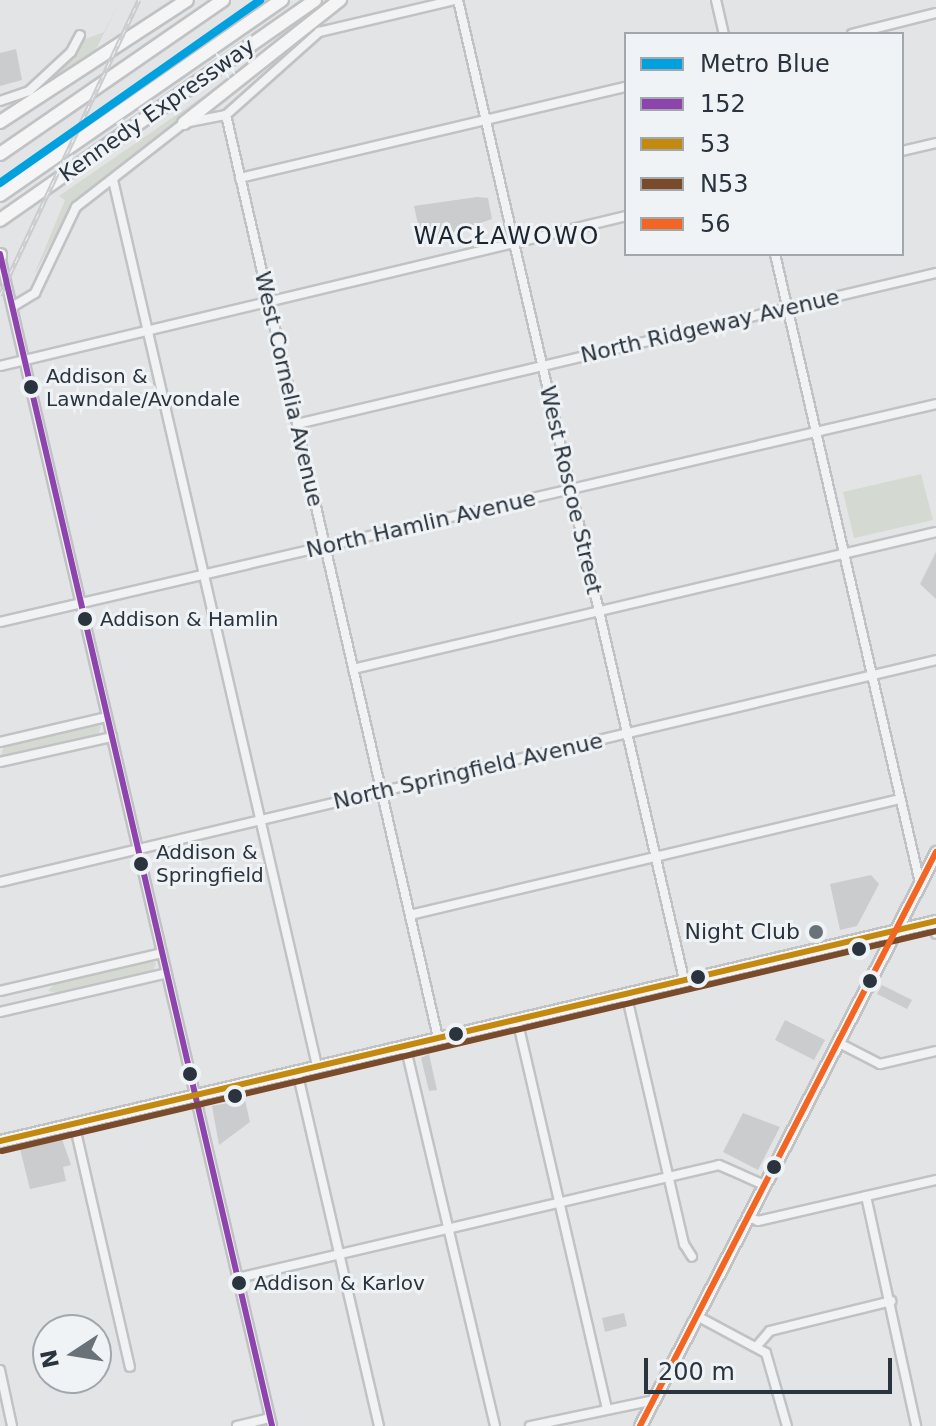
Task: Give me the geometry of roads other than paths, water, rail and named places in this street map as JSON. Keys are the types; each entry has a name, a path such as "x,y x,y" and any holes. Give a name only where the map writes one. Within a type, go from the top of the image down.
{"highway":[{"path":"0,122 187,0"},
{"path":"0,154 223,0"},
{"path":"0,195 282,0"},
{"name":"Kennedy Expressway","path":"0,220 315,0"},
{"path":"184,123 340,0"}],"main road":[{"path":"640,1426 762,1184 839,1043 936,852"},
{"path":"0,1141 897,930 935,925"}],"street":[{"path":"12,307 35,293 76,207 184,123 226,115 319,32 456,0"},
{"name":"West Roscoe Street","path":"456,0 684,980"},
{"path":"716,0 724,32"},
{"path":"860,32 936,13"},
{"path":"0,101 29,91 71,52 80,35"},
{"path":"240,178 624,87"},
{"name":"West Cornelia Avenue","path":"226,115 438,1038"},
{"path":"904,151 936,143"},
{"path":"113,180 317,1066"},
{"path":"0,366 624,216"},
{"path":"0,255 271,1422 237,1426"},
{"path":"775,256 920,883"},
{"name":"North Ridgeway Avenue","path":"297,424 936,273"},
{"name":"North Hamlin Avenue","path":"0,622 936,404"},
{"path":"353,669 936,532"},
{"name":"North Springfield Avenue","path":"0,882 936,660"},
{"path":"0,742 107,717"},
{"path":"0,762 112,737"},
{"path":"410,915 900,799"},
{"path":"0,991 162,953"},
{"path":"0,1012 167,973"},
{"path":"44,981 48,1000"},
{"path":"26,985 31,1004"},
{"path":"626,993 668,1177 692,1257"},
{"path":"517,1019 607,1408"},
{"path":"839,1043 880,1064 936,1051"},
{"path":"405,1045 495,1426"},
{"path":"297,1071 379,1426"},
{"path":"74,1123 130,1367"},
{"path":"238,1278 719,1165 762,1184"},
{"path":"747,1216 758,1221 936,1180"},
{"path":"866,1196 916,1426"},
{"path":"756,1347 770,1331 891,1301"},
{"path":"697,1316 756,1347 771,1359 787,1426"},
{"path":"0,1370 12,1426"},
{"path":"530,1426 654,1400"}],"railway":[{"path":"0,295 139,0"}],"metro line":[{"name":"Blue","path":"0,183 260,0"}],"place":[{"name":"Addison & Lawndale/Avondale","path":"31,387"},
{"name":"Addison & Hamlin","path":"85,619"},
{"name":"Addison & Springfield","path":"141,864"},
{"name":"Night Club","path":"816,932"},
{"name":"Addison & Karlov","path":"239,1283"}],"district":[{"name":"WACŁAWOWO","path":"507,237"}]}
